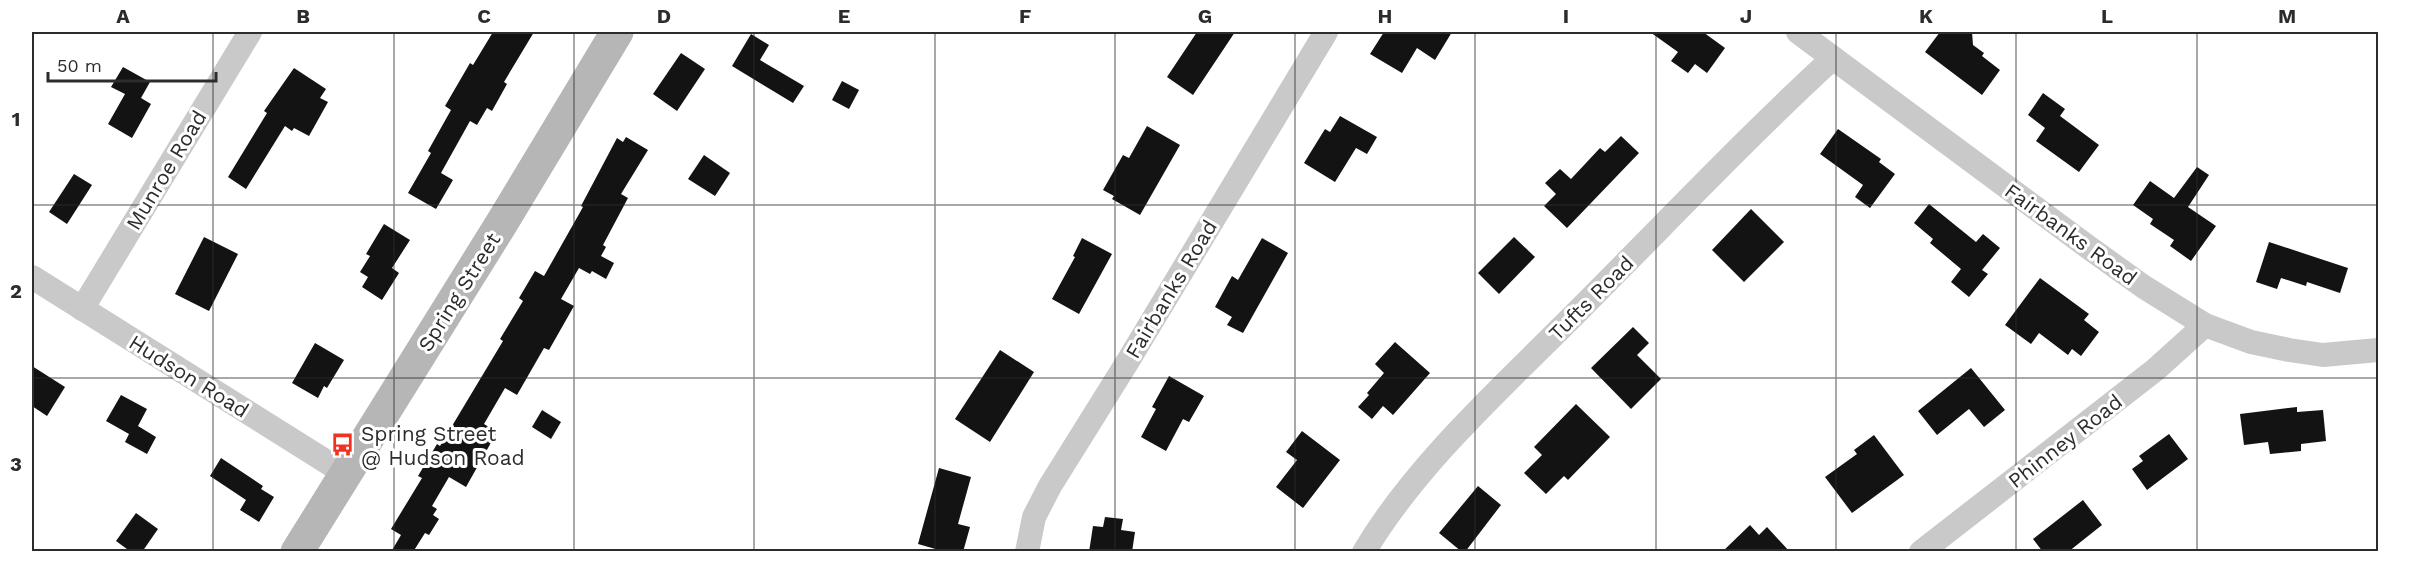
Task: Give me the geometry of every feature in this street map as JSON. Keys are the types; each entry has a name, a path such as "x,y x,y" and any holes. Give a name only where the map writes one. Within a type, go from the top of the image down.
{"main road":[{"name":"Spring Street","path":"297,552 503,221 617,32"}],"street":[{"name":"Munroe Road","path":"82,309 250,32"},
{"name":"Fairbanks Road","path":"1027,552 1034,517 1050,486 1326,32"},
{"name":"Fairbanks Road","path":"1798,32 2134,280 2205,325 2251,342 2323,355 2379,350"},
{"name":"Tufts Road","path":"1364,552 1405,491 1480,409 1779,107 1833,58"},
{"name":"Hudson Road","path":"32,278 346,474"},
{"name":"Phinney Road","path":"1921,552 2138,384 2205,325"}],"building":[{"path":"493,32 534,32 504,82 507,84 492,111 487,108 477,125 470,121 441,173 453,180 436,209 408,193 431,153 428,151 451,110 445,106 470,63 473,65"},
{"path":"1197,32 1235,32 1193,95 1167,77"},
{"path":"1384,32 1452,32 1435,60 1417,48 1402,73 1370,54"},
{"path":"1650,32 1703,32 1725,48 1707,73 1695,64 1688,73 1671,61 1678,52"},
{"path":"1940,32 1972,32 1973,45 1984,53 1982,56 2000,70 1982,95 1925,52"},
{"path":"751,34 769,45 760,60 804,86 793,103 732,66"},
{"path":"681,53 705,69 677,111 653,94"},
{"path":"123,67 150,82 141,98 151,104 132,138 108,124 125,94 111,87"},
{"path":"294,68 326,89 320,98 328,102 309,136 294,128 292,131 285,126 246,189 228,177 267,113 264,111"},
{"path":"842,81 859,90 849,109 832,100"},
{"path":"2043,93 2065,109 2060,116 2099,145 2079,172 2036,141 2045,128 2028,115"},
{"path":"1340,116 1377,137 1367,154 1356,148 1335,182 1304,163 1325,129 1330,132"},
{"path":"1147,126 1180,145 1140,215 1112,199 1114,196 1103,190 1123,155 1129,158"},
{"path":"1838,129 1881,159 1879,162 1895,174 1870,208 1855,197 1863,185 1820,154"},
{"path":"1621,136 1639,153 1567,228 1544,206 1556,194 1545,183 1560,169 1571,179 1600,148 1605,152"},
{"path":"626,137 648,150 621,194 628,198 603,245 606,247 601,256 614,263 606,279 592,271 590,274 579,268 561,299 574,306 549,350 544,348 517,395 505,388 484,424 497,432 466,487 449,477 432,506 437,509 433,515 439,519 429,535 425,533 413,552 391,552 401,535 391,529 422,478 418,476 437,444 440,446 503,341 500,339 523,301 519,298 535,271 544,276 583,207 581,206 617,138 623,142"},
{"path":"704,155 730,173 715,196 688,179"},
{"path":"2197,167 2209,175 2188,207 2216,226 2191,261 2170,246 2174,240 2150,224 2153,219 2133,205 2150,181 2174,198"},
{"path":"74,174 92,185 67,224 49,212"},
{"path":"1929,204 1976,242 1983,234 2000,248 1982,270 1988,274 1969,297 1951,282 1961,269 1930,243 1933,239 1914,223"},
{"path":"1751,209 1784,242 1744,282 1712,250"},
{"path":"384,224 410,240 392,268 399,273 382,300 362,287 368,277 360,272 370,256 366,254"},
{"path":"204,237 238,254 209,311 175,294"},
{"path":"1514,237 1535,257 1499,294 1478,273"},
{"path":"1082,238 1112,254 1079,314 1052,299 1075,257 1073,256"},
{"path":"1262,238 1288,253 1243,333 1227,325 1232,317 1215,307 1232,276 1238,280"},
{"path":"2269,242 2348,268 2340,293 2307,282 2306,286 2281,278 2277,289 2256,282"},
{"path":"2040,278 2089,314 2084,320 2099,332 2081,356 2072,349 2068,355 2039,333 2031,344 2005,325"},
{"path":"1633,327 1649,343 1637,355 1661,379 1631,409 1591,368"},
{"path":"1395,342 1430,373 1393,415 1383,406 1372,419 1358,407 1384,373 1375,364"},
{"path":"315,343 344,360 327,388 324,386 318,398 292,383"},
{"path":"1000,350 1034,372 990,442 955,419"},
{"path":"32,366 65,387 47,416 32,406"},
{"path":"1971,368 2005,410 1984,427 1969,409 1937,435 1918,411"},
{"path":"1169,376 1204,396 1189,422 1183,419 1166,451 1141,437 1156,409 1152,407"},
{"path":"121,395 147,409 138,426 156,437 147,454 125,442 129,434 106,421"},
{"path":"1576,404 1610,437 1568,480 1564,476 1546,494 1524,473 1542,455 1534,447"},
{"path":"2297,407 2297,412 2323,410 2326,441 2301,444 2301,451 2270,454 2268,442 2244,445 2240,414"},
{"path":"542,410 561,422 551,439 532,427"},
{"path":"1302,431 1340,460 1303,508 1276,487 1297,460 1286,452"},
{"path":"2169,434 2188,459 2147,490 2132,469 2143,461 2139,456"},
{"path":"1874,435 1904,475 1852,513 1825,477 1857,454 1854,450"},
{"path":"221,458 263,486 261,489 274,497 259,522 240,510 246,500 210,476"},
{"path":"939,468 971,477 958,524 970,527 963,552 946,552 918,544"},
{"path":"1478,486 1501,505 1465,552 1462,552 1439,533"},
{"path":"2083,500 2102,525 2068,552 2043,552 2033,539"},
{"path":"136,513 158,529 142,552 131,552 116,541"},
{"path":"1105,517 1123,519 1121,530 1135,532 1132,552 1089,552 1093,526 1103,527"},
{"path":"1750,525 1759,535 1767,527 1790,552 1722,552"}],"place":[{"name":"Spring Street @ Hudson Road","path":"343,445"}]}
